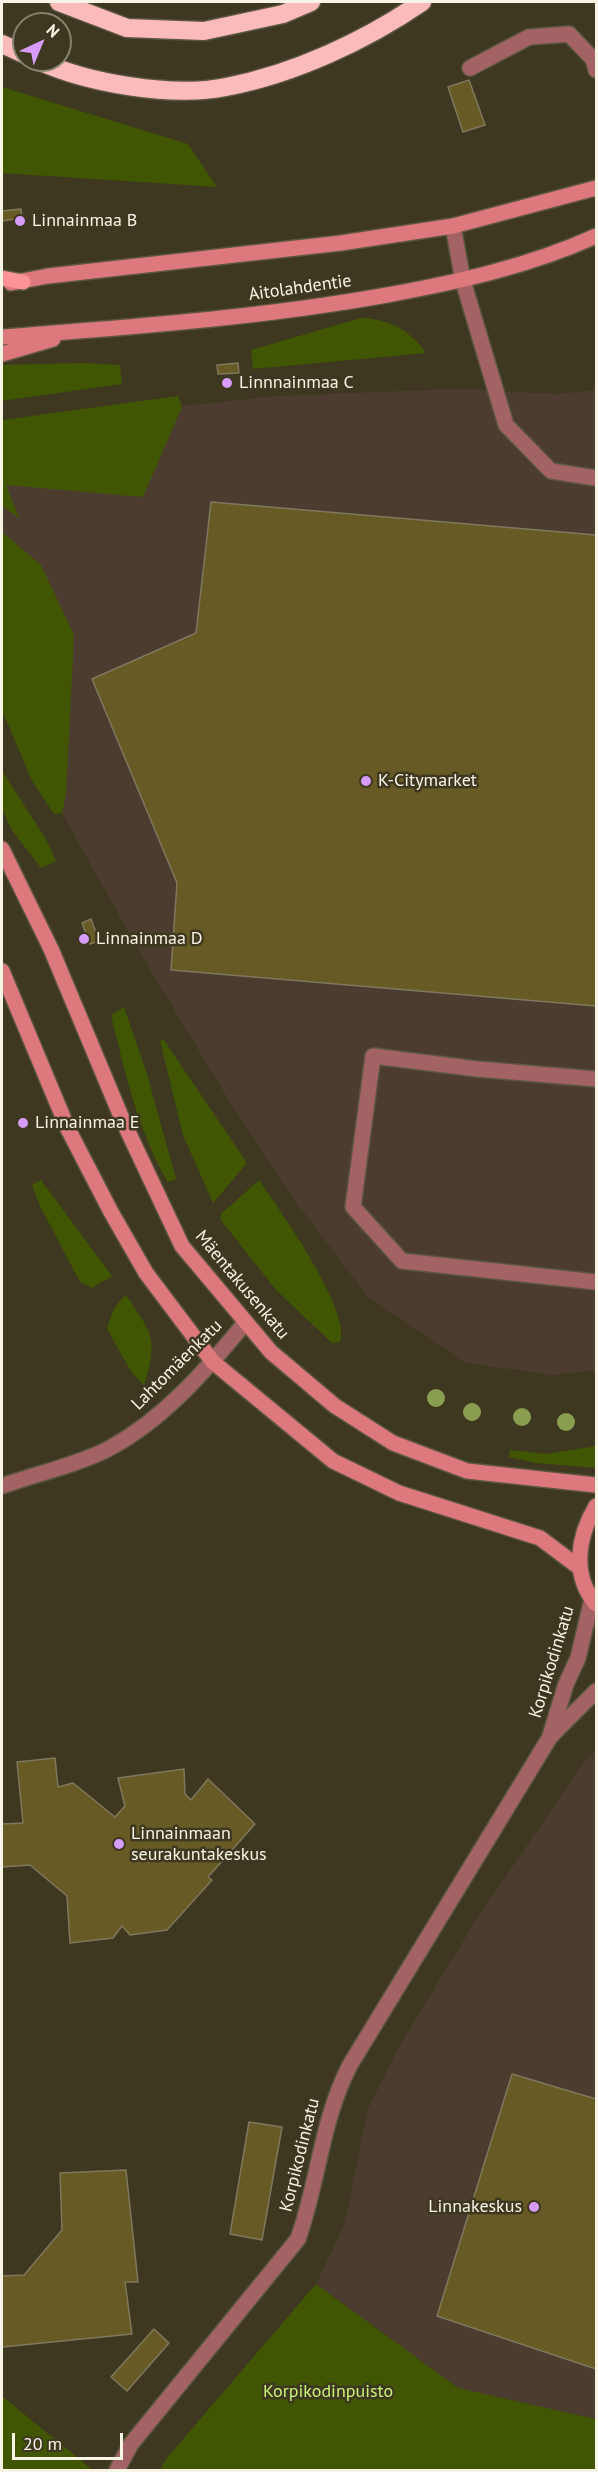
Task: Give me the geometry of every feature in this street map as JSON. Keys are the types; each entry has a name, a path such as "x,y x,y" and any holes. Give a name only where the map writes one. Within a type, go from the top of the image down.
{"highway":[{"path":"58,2 128,28 204,31 283,15 311,2"},
{"path":"72,71 111,83 164,90 224,88 301,65 342,46 422,2"}],"main road":[{"path":"2,285 48,276 341,243 453,226 597,188"},
{"name":"Aitolahdentie","path":"2,337 223,318 353,301 463,281 571,247 597,236"},
{"path":"2,278 23,282"},
{"path":"2,354 74,332"},
{"name":"Mäentakusenkatu","path":"2,849 51,949 123,1121 182,1246 271,1352 335,1406 393,1443 467,1471 597,1485"},
{"path":"2,971 68,1129 111,1212 146,1273 213,1362 333,1461 399,1493 540,1538 580,1568"},
{"path":"594,1601 580,1568 580,1545 586,1522 597,1506"}],"street":[{"path":"470,68 529,37 569,34 593,59 597,70"},
{"path":"453,226 463,281 506,425 550,471 597,478"},
{"path":"597,1079 477,1069 373,1056 354,1207 402,1261 597,1282"},
{"name":"Lahtomäenkatu","path":"2,1486 108,1449 159,1415 213,1362 245,1323"},
{"name":"Korpikodinkatu","path":"550,1737 566,1684 578,1658 594,1601"},
{"name":"Korpikodinkatu","path":"117,2470 131,2444 298,2239 308,2212 328,2116 349,2068 550,1737 597,1691"}],"shaded area":[{"path":"455,389 558,394 596,390 596,1370 553,1375 467,1363 368,1297 296,1202 228,1099 142,956 62,813 2,694 2,425 276,396"},
{"path":"596,1751 596,2419 458,2388 316,2284 345,2223 368,2108 400,2045 478,1917 587,1758"}],"green space":[{"path":"2,87 188,144 217,187 2,173"},
{"path":"361,318 390,323 398,327 413,338 426,353 253,369 251,350"},
{"path":"83,363 120,365 122,384 2,401 2,365"},
{"path":"178,396 182,407 143,497 6,485 19,518 2,506 2,420"},
{"path":"2,532 41,565 74,635 66,795 62,813 54,814 32,781 2,710"},
{"path":"2,771 46,839 56,861 41,868 11,829 2,808"},
{"path":"124,1007 147,1074 176,1179 168,1182 140,1122 111,1015"},
{"path":"164,1040 247,1163 213,1203 183,1135 160,1041"},
{"path":"41,1180 112,1276 92,1288 80,1282 40,1206 32,1185"},
{"path":"259,1180 297,1236 325,1285 341,1327 340,1342 332,1343 276,1290 220,1219 221,1214"},
{"path":"126,1295 147,1329 152,1347 144,1386 132,1373 107,1329 114,1310"},
{"path":"596,1446 596,1468 536,1463 509,1457 510,1450 546,1454"},
{"name":"Korpikodinpuisto","path":"316,2284 458,2388 596,2419 596,2470 160,2470 166,2459"},
{"path":"2,2396 90,2468 91,2470 2,2470"}],"building":[{"path":"469,80 485,125 463,132 448,87"},
{"path":"21,209 22,218 2,221 2,211"},
{"path":"238,363 239,373 218,374 217,365"},
{"name":"K-Citymarket","path":"211,502 596,535 596,1006 171,970 177,883 92,679 196,633"},
{"path":"91,919 99,941 90,944 82,923"},
{"name":"Linnainmaan seurakuntakeskus","path":"55,1758 58,1787 73,1783 115,1817 125,1806 118,1778 184,1769 185,1794 191,1800 208,1779 255,1824 208,1877 212,1880 167,1930 130,1935 122,1926 113,1938 70,1943 67,1896 30,1865 2,1867 2,1824 23,1823 17,1762"},
{"name":"Linnakeskus","path":"512,2074 596,2099 596,2369 437,2316"},
{"path":"249,2122 282,2127 262,2240 230,2234"},
{"path":"126,2170 138,2282 125,2282 132,2334 2,2347 2,2276 24,2275 62,2230 60,2173"},
{"path":"154,2329 169,2343 127,2391 111,2377"}],"place":[{"name":"Linnainmaa B","path":"20,221"},
{"name":"Linnnainmaa C","path":"227,383"},
{"name":"K-Citymarket","path":"366,781"},
{"name":"Linnainmaa D","path":"84,939"},
{"name":"Linnainmaa E","path":"23,1123"},
{"name":"Linnainmaan seurakuntakeskus","path":"119,1844"},
{"name":"Linnakeskus","path":"534,2207"}]}
